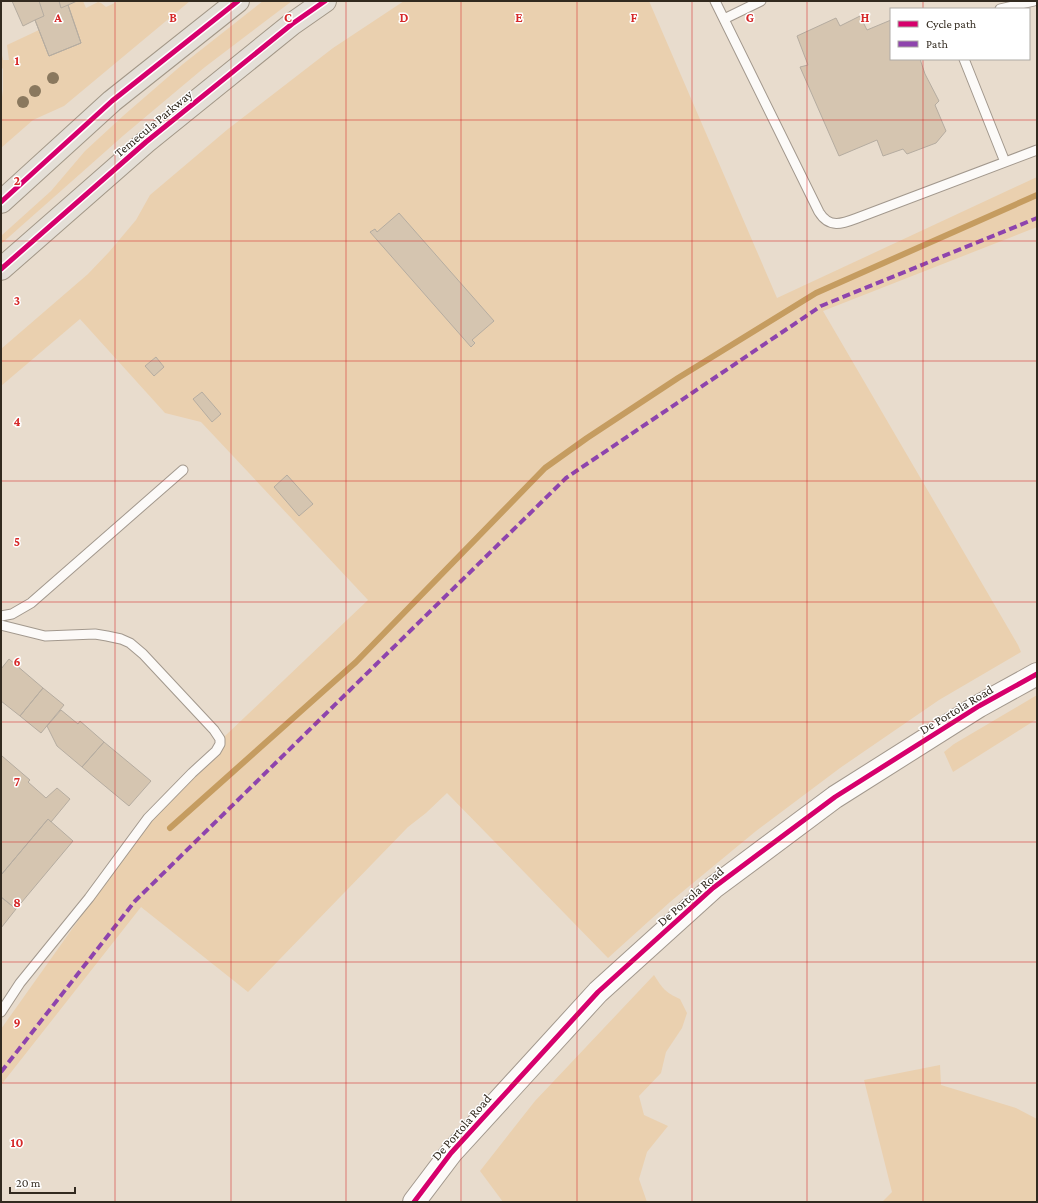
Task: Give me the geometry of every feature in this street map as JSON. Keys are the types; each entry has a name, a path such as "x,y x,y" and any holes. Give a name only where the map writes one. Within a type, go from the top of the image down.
{"main road":[{"path":"1,202 112,101 238,1"},
{"name":"Temecula Parkway","path":"1,269 146,142 292,24 325,1"},
{"name":"De Portola Road","path":"414,1202 451,1153 598,992 713,888 835,797 979,706 1037,674"}],"lane":[{"path":"715,1 819,212 823,219 831,223 843,224 860,216 1037,150"},
{"path":"724,19 761,1"},
{"path":"1004,8 1034,1"},
{"path":"964,60 1005,162"},
{"path":"1,616 12,614 31,603 183,470"},
{"path":"1,625 46,636 95,634 121,638 130,643 143,654 214,730 220,739 220,744 216,751 148,818 89,898 20,983 1,1012"}],"shaded area":[{"path":"77,1 83,1 86,8 98,2 106,7 119,1 190,1 64,106 33,120 1,148 3,69 1,67 1,51 3,60 9,60 7,45 39,30 49,56 81,43 68,5"},
{"path":"263,1 292,1 205,67 124,135 1,244 1,236 51,191 85,151 183,64"},
{"path":"404,1 649,1 777,298 1037,177 1037,227 823,311 1021,652 939,700 840,768 756,831 670,902 608,958 447,793 426,813 408,827 248,992 141,907 1,1085 1,1029 82,915 80,911 127,850 145,830 165,793 368,600 201,422 165,413 80,319 1,386 1,349 88,274 136,220 150,195 228,129 333,48"},
{"path":"1037,695 1037,719 953,772 944,752 954,744"},
{"path":"654,975 665,990 680,999 687,1013 682,1028 666,1052 661,1073 639,1096 644,1115 668,1126 647,1152 639,1179 647,1202 503,1202 480,1171 535,1101"},
{"path":"940,1065 941,1085 1016,1108 1037,1119 1037,1202 882,1202 892,1192 864,1080"}],"building":[{"path":"12,1 77,1 68,5 81,43 49,56 35,20 23,26"},
{"path":"39,1 59,1 61,8 68,5 81,43 49,56 35,20 44,16"},
{"path":"860,16 867,30 890,20 890,60 920,60 925,74 939,101 935,105 946,131 936,143 907,154 903,149 883,156 877,140 839,156 800,67 808,65 797,36 836,18 840,26"},
{"path":"399,213 494,321 472,340 475,343 471,347 370,232 375,229 377,232"},
{"path":"156,357 164,367 154,376 145,366"},
{"path":"202,392 221,414 212,422 193,399"},
{"path":"287,475 313,504 299,516 274,487"},
{"path":"9,659 43,688 20,716 1,701 1,669"},
{"path":"43,688 64,705 41,733 20,716"},
{"path":"61,710 78,724 80,721 104,742 82,767 57,746 47,726"},
{"path":"104,742 151,781 129,806 82,767"},
{"path":"2,756 30,780 28,782 46,798 57,788 70,799 51,822 48,819 1,875 1,757"},
{"path":"48,819 73,841 16,909 1,897 1,875"},
{"path":"1,897 16,909 1,928"}],"waterway":[{"path":"170,828 356,662 545,468 587,438 678,378 816,293 1037,195"}],"marked path":[{"path":"1,1072 135,901 566,478 821,306 1037,218"}],"cycle path":[{"path":"1,202 112,101 238,1"},
{"path":"1,269 146,142 292,24 325,1"},
{"path":"414,1202 451,1153 598,992 713,888 835,797 979,706 1037,674"}]}
